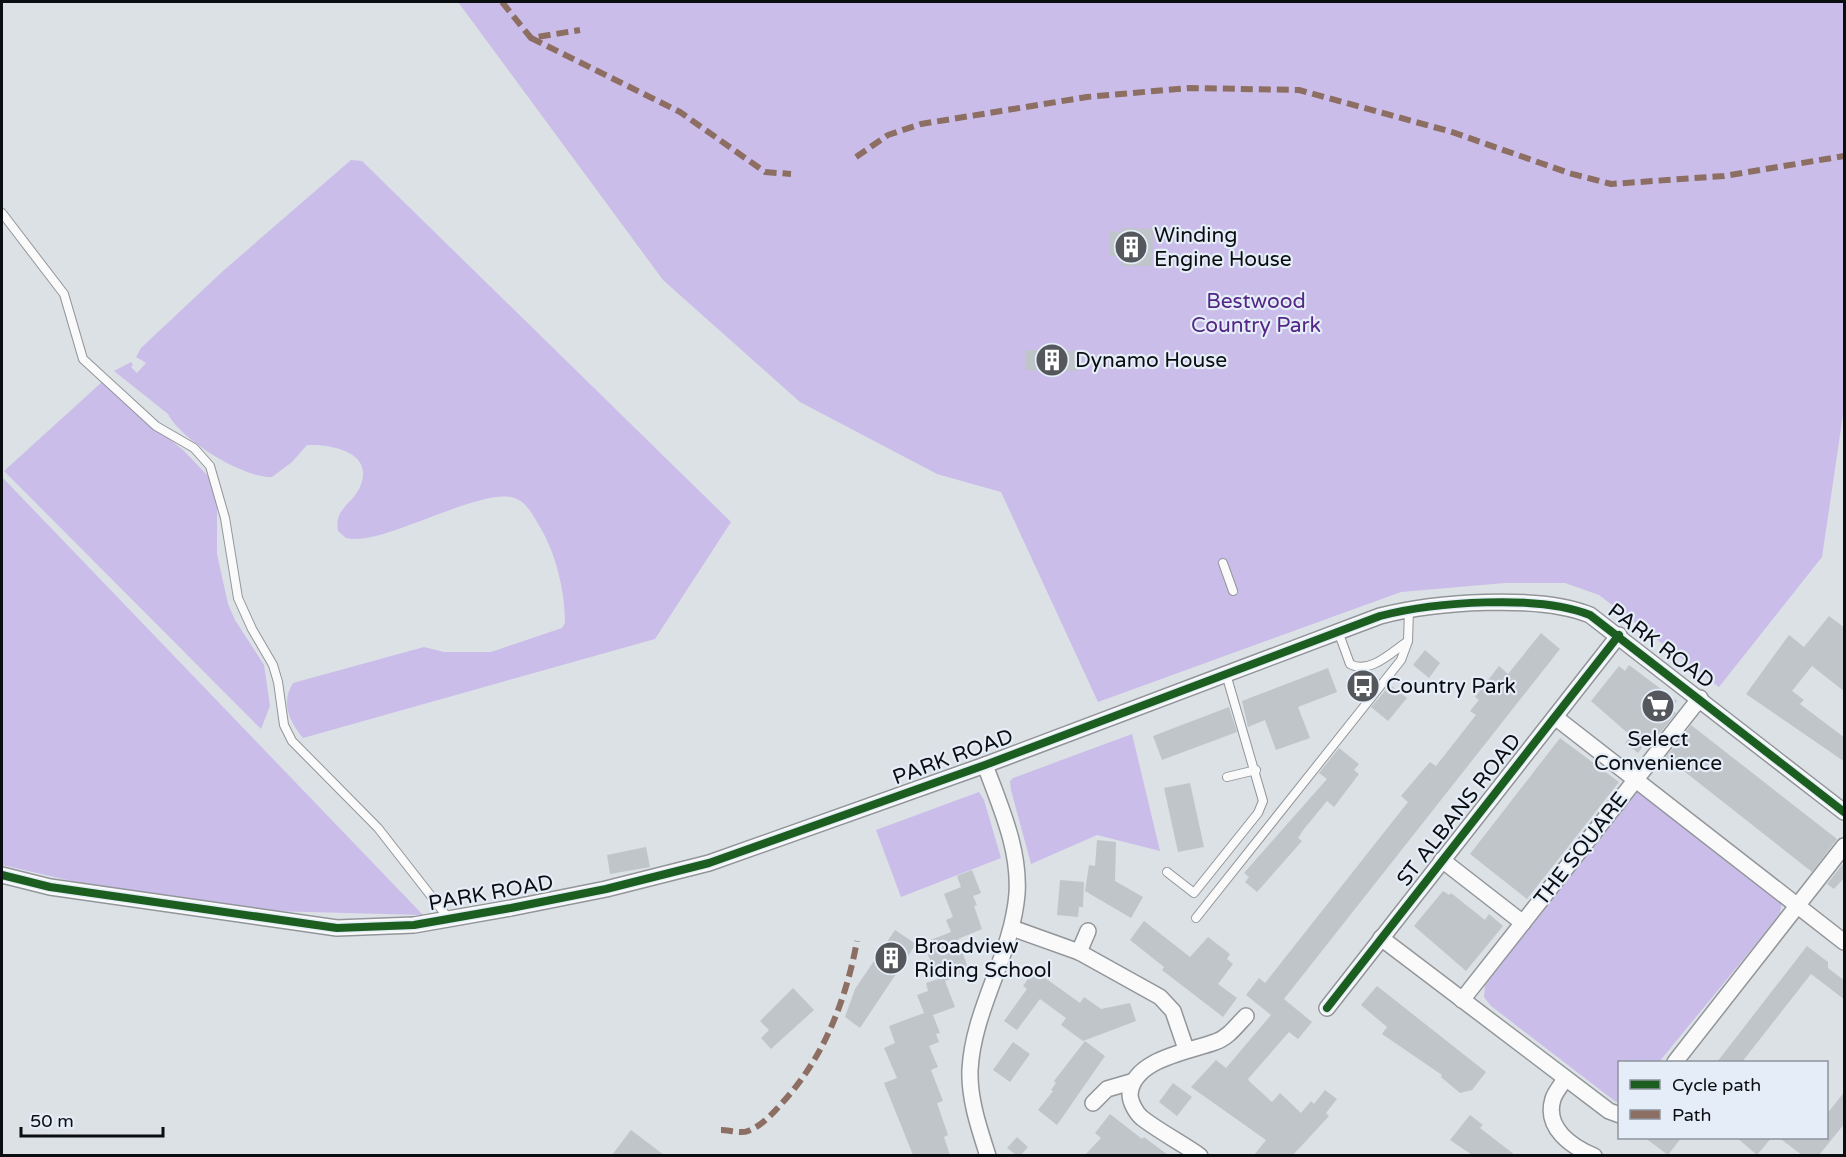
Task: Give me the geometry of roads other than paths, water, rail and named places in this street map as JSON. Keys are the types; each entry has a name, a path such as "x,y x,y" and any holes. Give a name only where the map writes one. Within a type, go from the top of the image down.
{"street":[{"name":"PARK ROAD","path":"2,875 50,887 337,928 414,925 449,919 606,889 709,863 985,765 1338,631 1409,609 1529,602 1570,606 1590,615 1619,635 1845,812"},
{"name":"ST ALBANS ROAD","path":"1327,1008 1619,635"},
{"name":"THE SQUARE","path":"1462,1000 1700,698"},
{"path":"1555,717 1845,942"},
{"path":"985,765 1017,865 1012,928 975,1039 970,1069 975,1113 988,1155"},
{"path":"1676,1061 1845,846"},
{"path":"1442,860 1523,923"},
{"path":"1012,928 1079,952 1160,997 1173,1011 1186,1049"},
{"path":"1079,952 1088,931"},
{"path":"1381,939 1609,1111 1618,1114"},
{"path":"1093,1103 1107,1089 1131,1082 1141,1071 1186,1049 1215,1042 1228,1036 1246,1016"},
{"path":"1566,1078 1553,1099 1552,1115 1557,1130 1575,1148 1594,1155"},
{"path":"1131,1082 1130,1099 1141,1116 1200,1155"}],"lane":[{"path":"2,213 64,294 83,359 156,426 194,448 210,466 225,518 238,598 252,629 273,665 278,681 284,725 292,741 378,828 449,919"},
{"path":"1222,563 1233,591"},
{"path":"1196,918 1401,660 1408,641 1409,609"},
{"path":"1338,631 1344,655 1357,669 1366,668 1408,641"},
{"path":"1167,872 1194,893 1258,813 1263,801 1256,770 1226,674"},
{"path":"1227,777 1256,770"}],"place":[{"name":"Winding Engine House","path":"1131,247"},
{"name":"Dynamo House","path":"1052,360"},
{"name":"Country Park","path":"1363,686"},
{"name":"Select Convenience","path":"1658,706"},
{"name":"Broadview Riding School","path":"891,958"}],"park label":[{"name":"Bestwood Country Park","path":"1256,313"}]}
